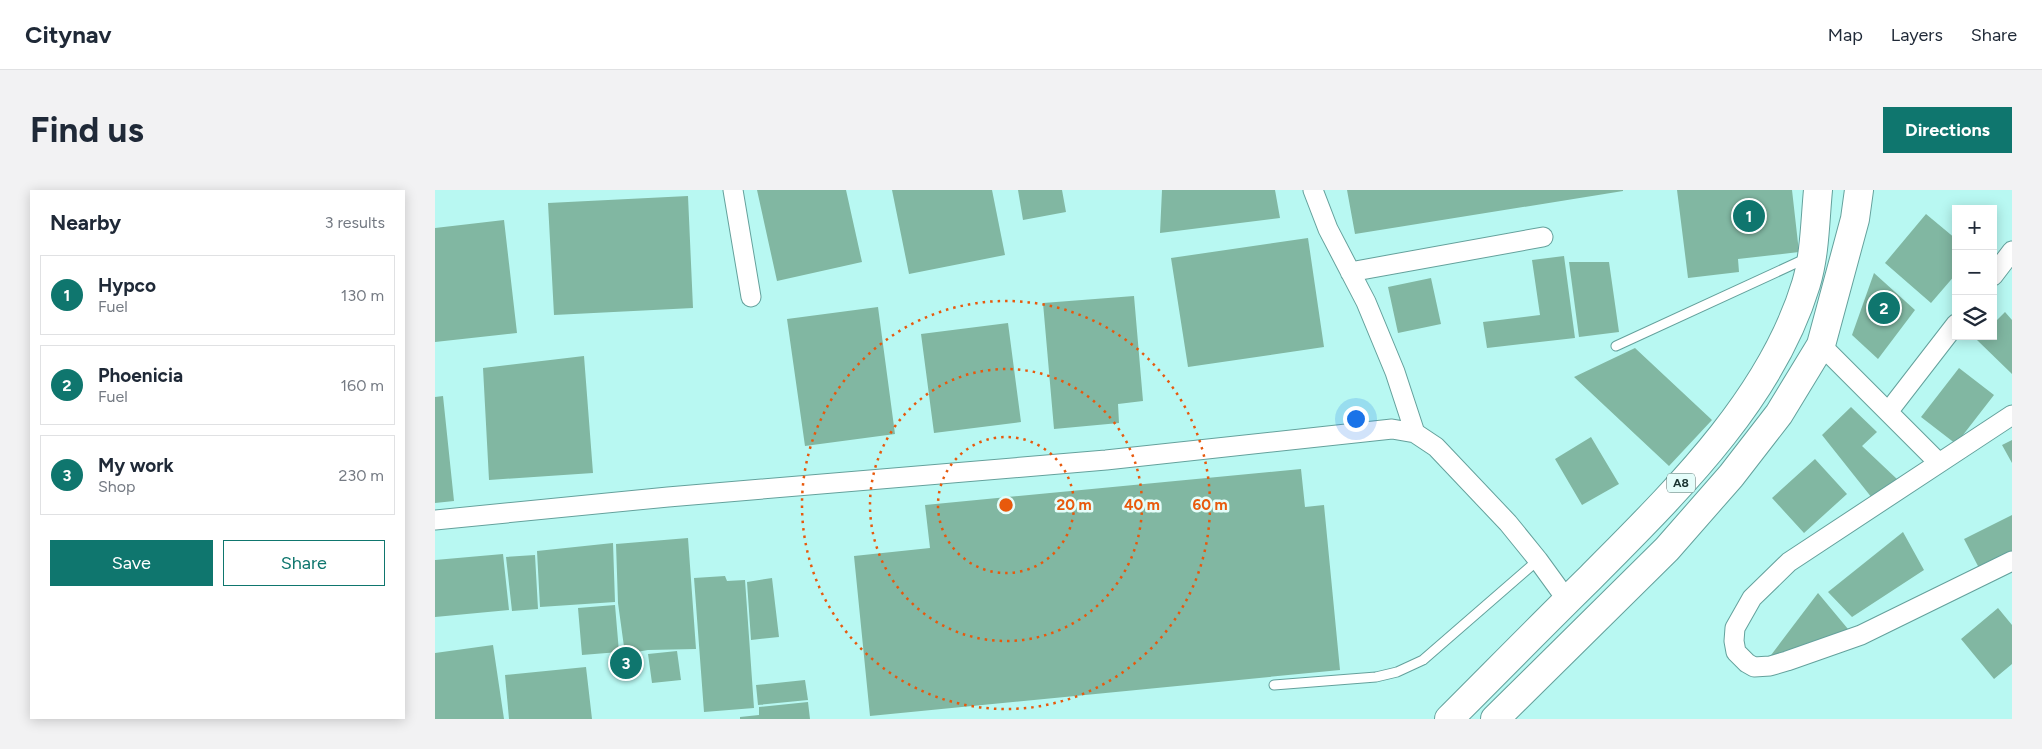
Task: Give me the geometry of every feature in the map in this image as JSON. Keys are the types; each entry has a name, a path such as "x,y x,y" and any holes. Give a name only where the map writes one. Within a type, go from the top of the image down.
{"highway":[{"name":"A8","path":"1449,719 1662,504 1703,458 1756,389 1782,345 1806,284 1812,256 1817,190"},
{"name":"A8","path":"1495,719 1667,549 1724,483 1779,414 1821,345 1855,219 1859,190"}],"street":[{"path":"733,190 751,297"},
{"path":"1313,190 1328,228 1366,302 1395,372 1415,432"},
{"path":"1350,272 1543,237"},
{"path":"1997,271 2012,251"},
{"path":"1888,412 1952,329"},
{"path":"1821,345 1939,464"},
{"path":"2012,415 1789,562 1752,598 1735,628 1733,641 1735,652 1754,667 1770,666 1787,661 1861,635 2012,561"},
{"path":"435,520 765,488 1107,460 1392,428 1415,432 1436,447 1460,470 1508,523 1567,600"}],"lane":[{"path":"1616,346 1812,256"},
{"path":"1274,685 1376,677 1397,672 1423,660 1538,560"}],"building":[{"path":"757,190 846,190 862,262 777,281"},
{"path":"892,190 992,190 1005,255 909,274"},
{"path":"1018,190 1062,190 1066,212 1023,220"},
{"path":"1162,190 1275,190 1280,218 1160,233"},
{"path":"1347,190 1623,190 1623,191 1355,234"},
{"path":"1677,190 1792,190 1799,252 1738,259 1739,272 1688,278"},
{"path":"688,196 693,308 554,315 548,203"},
{"path":"1926,214 1952,236 1952,279 1931,303 1885,263"},
{"path":"504,220 517,333 435,342 435,228"},
{"path":"1308,238 1324,347 1188,367 1171,258"},
{"path":"1564,256 1575,338 1487,348 1483,322 1540,315 1532,260"},
{"path":"1569,262 1609,262 1619,332 1579,337"},
{"path":"1874,273 1915,310 1878,359 1852,335"},
{"path":"1431,278 1441,324 1398,333 1388,287"},
{"path":"1134,296 1143,401 1118,404 1119,423 1054,429 1043,303"},
{"path":"878,307 895,434 805,446 787,319"},
{"path":"2005,312 2012,320 2012,374 1977,340 1997,340 1997,320"},
{"path":"1008,323 1021,422 934,433 921,334"},
{"path":"1635,348 1712,420 1669,466 1574,377"},
{"path":"584,356 593,473 489,480 483,368"},
{"path":"1959,368 1994,395 1956,444 1921,417"},
{"path":"443,396 454,501 435,503 435,397"},
{"path":"1851,407 1877,432 1862,446 1898,480 1872,498 1822,435"},
{"path":"1591,437 1619,484 1582,505 1555,459"},
{"path":"2012,440 2012,463 2002,445"},
{"path":"1815,459 1847,494 1804,533 1772,498"},
{"path":"1301,469 1305,507 1324,505 1340,670 870,716 854,556 930,548 925,505"},
{"path":"2012,515 2012,551 1979,568 1964,539"},
{"path":"1903,532 1924,570 1852,617 1828,592"},
{"path":"688,538 696,649 648,650 625,654 618,603 616,544"},
{"path":"613,543 615,602 540,607 537,551"},
{"path":"503,554 509,610 435,617 435,560"},
{"path":"535,555 538,609 512,611 506,557"},
{"path":"725,576 727,581 745,580 754,708 704,712 694,578"},
{"path":"772,578 779,637 751,640 747,582"},
{"path":"1818,593 1853,635 1765,663"},
{"path":"615,605 619,652 582,655 578,608"},
{"path":"1998,608 2012,625 2012,664 1994,679 1961,639"},
{"path":"493,645 504,719 435,719 435,653"},
{"path":"677,651 681,680 652,683 648,654"},
{"path":"586,667 592,719 509,719 505,675"},
{"path":"805,680 808,700 758,705 756,685"},
{"path":"808,702 810,719 740,719 740,717 759,715 759,707"}],"place":[{"name":"Hypco","path":"1749,216"},
{"name":"Phoenicia","path":"1884,308"},
{"name":"My work","path":"626,663"}]}
